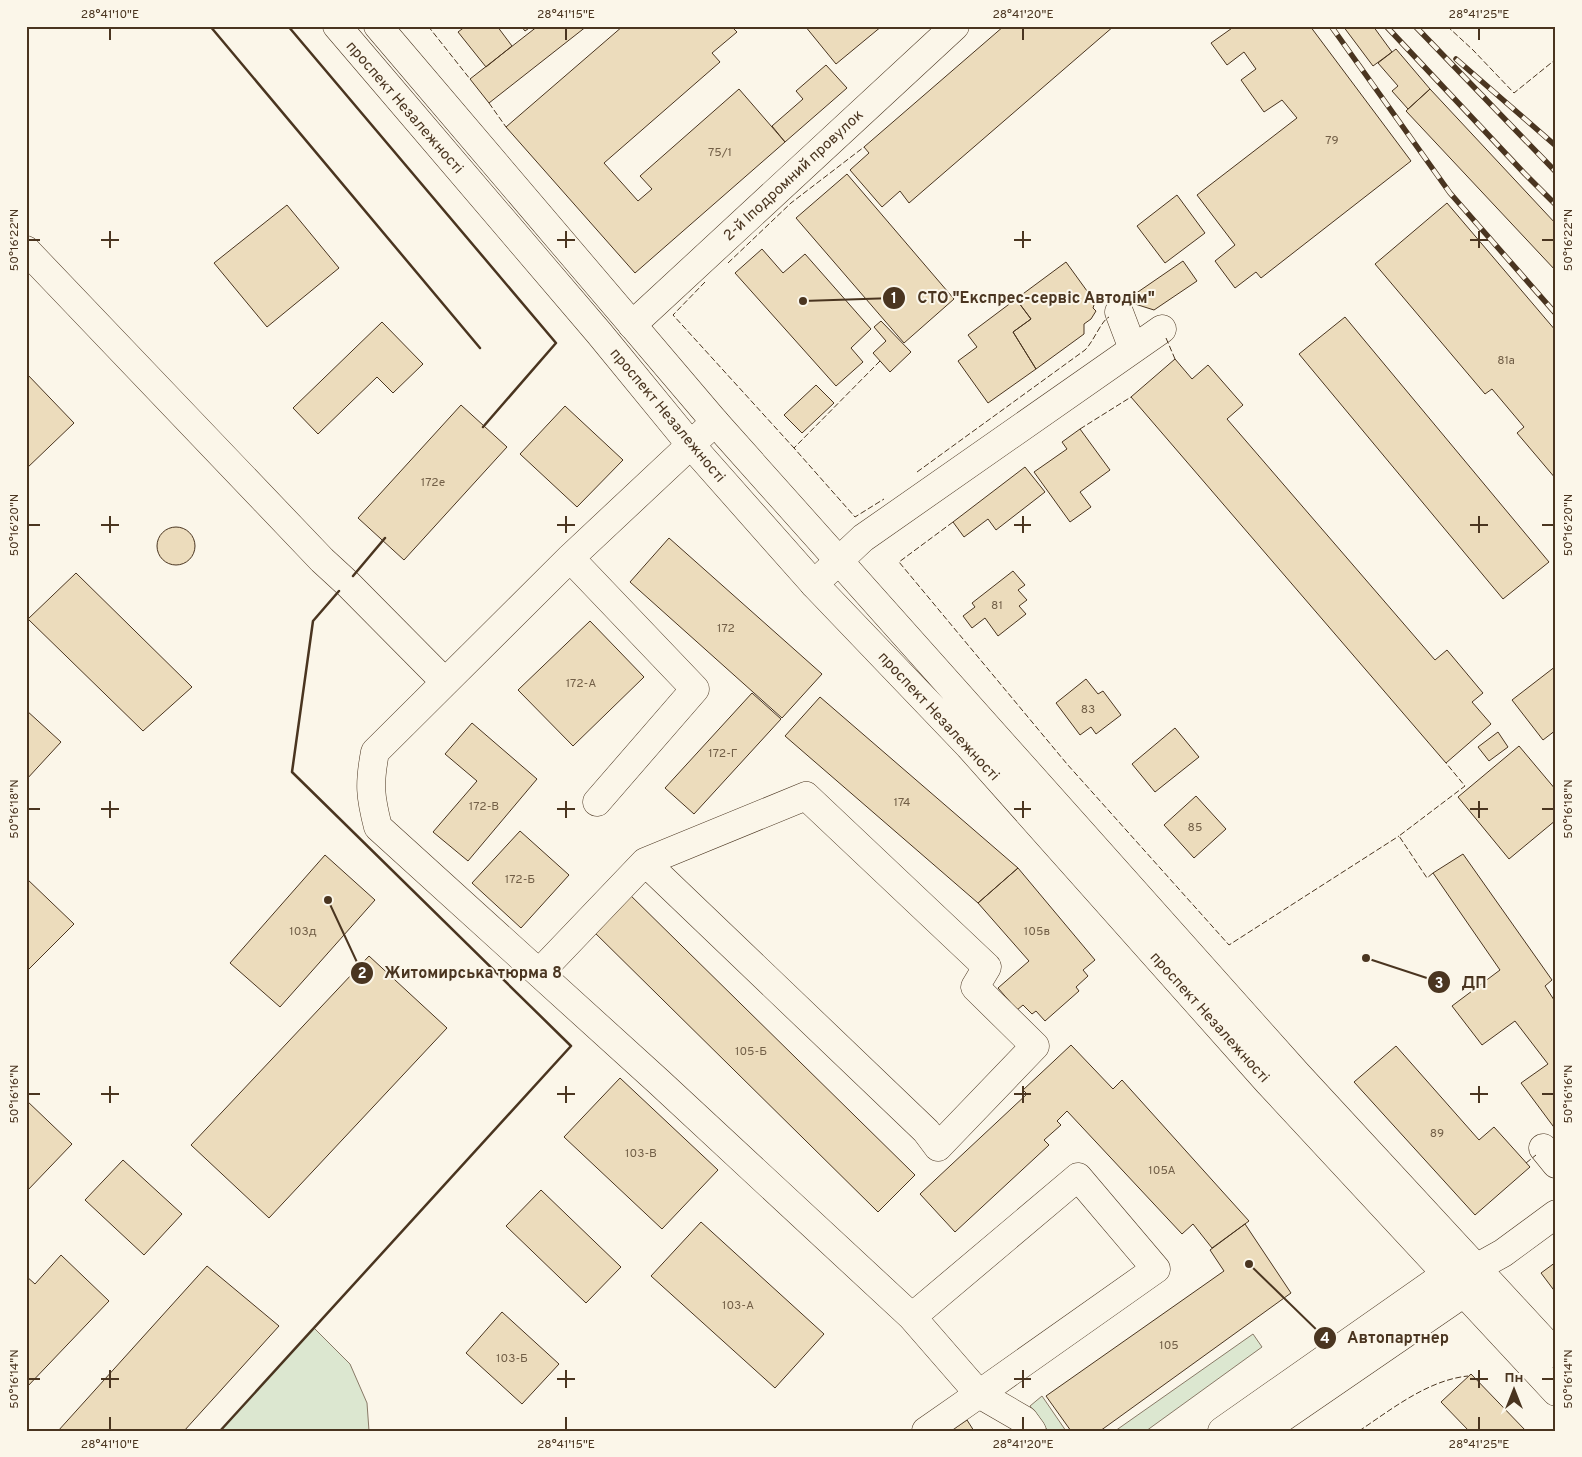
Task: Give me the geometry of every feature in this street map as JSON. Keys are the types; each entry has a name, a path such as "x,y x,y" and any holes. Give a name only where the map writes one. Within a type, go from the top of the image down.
{"main road":[{"name":"проспект Незалежності","path":"337,26 600,334 690,444 814,584 969,746 1268,1082 1556,1392"},
{"name":"проспект Незалежності","path":"378,26 632,325 838,561 1290,1067 1556,1354"},
{"name":"2-й Іподромний провулок","path":"632,325 955,26"},
{"path":"26,250 322,560 445,682"},
{"path":"1119,312 1134,349"},
{"path":"814,584 863,538 1162,329"},
{"path":"716,422 690,444 570,558 375,752 370,778 371,802 378,827 659,1082 912,1318 979,1394 1024,1420 1032,1431"},
{"path":"570,558 695,689 597,802"},
{"path":"539,973 645,862 806,796 987,967 975,987 1034,1046 938,1147 919,1124 645,862"},
{"path":"912,1318 1078,1177 1156,1269 926,1431"},
{"path":"1262,1431 1476,1268 1503,1253 1556,1214"},
{"path":"1222,1431 1455,1284"}],"green space":[{"path":"314,1328 350,1364 367,1403 369,1431 220,1431"},
{"path":"1253,1334 1262,1347 1146,1431 1115,1431"},
{"path":"1042,1396 1066,1431 1048,1431 1030,1406"}],"building":[{"path":"466,26 497,26 512,46 486,67 458,32"},
{"path":"521,26 532,26 525,31"},
{"path":"538,26 587,26 489,103 470,79"},
{"path":"623,26 731,26 737,32 712,53 720,62 604,163 638,201 652,189 640,176 739,89 785,142 635,273 506,127"},
{"path":"805,26 882,26 836,64"},
{"path":"1004,26 1114,26 909,203 900,191 882,207 850,170 869,153 864,147"},
{"path":"1235,26 1310,26 1411,161 1261,278 1256,272 1235,288 1215,261 1235,245 1197,195 1297,118 1282,100 1264,112 1241,80 1256,69 1244,52 1227,65 1211,43"},
{"path":"1343,26 1373,26 1392,52 1373,66"},
{"path":"1396,49 1430,89 1408,109 1392,91 1398,86 1378,63"},
{"path":"826,65 847,88 785,142 772,126 803,99 796,91"},
{"path":"1430,89 1556,224 1556,271 1406,111"},
{"path":"847,174 954,299 904,343 796,218"},
{"path":"1177,195 1205,233 1165,263 1137,226"},
{"path":"1447,203 1556,331 1556,479 1517,433 1524,427 1492,389 1485,394 1375,264"},
{"path":"287,205 339,268 267,327 214,263"},
{"path":"762,249 783,273 805,254 871,329 851,348 863,362 836,386 735,273"},
{"path":"1183,261 1197,281 1154,310 1135,304 1135,294"},
{"path":"1066,262 1095,302 1093,308 1096,311 1091,319 1084,324 1084,334 1036,369 1013,332 1031,319 1016,299"},
{"path":"1016,299 1031,319 1013,332 1036,369 988,403 958,361 977,347 968,335"},
{"path":"1345,317 1549,562 1503,599 1299,354"},
{"path":"881,321 911,352 890,372 873,353 886,341 874,327"},
{"path":"382,322 423,364 393,393 377,377 318,434 293,408"},
{"path":"1175,359 1192,379 1208,365 1243,405 1227,419 1435,660 1447,650 1483,693 1472,702 1491,724 1446,763 1131,397"},
{"path":"26,373 74,423 26,469"},
{"path":"816,385 834,403 802,433 784,415"},
{"path":"461,405 507,447 404,560 358,518"},
{"path":"565,406 623,460 577,507 520,454"},
{"path":"1080,429 1110,470 1080,492 1091,507 1070,522 1034,472 1067,449 1062,442"},
{"path":"1025,467 1045,492 996,530 988,519 964,537 953,522"},
{"path":"176,527 189,533 195,546 189,559 176,565 163,559 157,546 163,533"},
{"path":"669,538 822,674 782,718 630,582"},
{"path":"1013,571 1025,585 1018,590 1027,600 1019,606 1026,614 998,636 985,618 972,628 963,616 975,607 972,603"},
{"path":"76,573 192,687 143,731 28,619"},
{"path":"590,621 644,677 573,746 518,690"},
{"path":"1556,666 1556,730 1543,740 1512,700"},
{"path":"1086,679 1098,694 1103,691 1121,715 1096,734 1091,727 1080,735 1056,703"},
{"path":"752,693 781,719 694,814 665,788"},
{"path":"820,697 1018,868 978,903 785,736"},
{"path":"26,710 61,742 26,780"},
{"path":"472,723 537,779 468,861 433,832 477,781 445,754"},
{"path":"1175,728 1199,757 1155,792 1132,764"},
{"path":"1498,732 1508,747 1489,761 1478,747"},
{"path":"1519,746 1556,790 1556,820 1509,859 1458,797"},
{"path":"1196,796 1226,829 1194,858 1164,825"},
{"path":"520,831 569,875 521,928 472,883"},
{"path":"1463,854 1552,980 1545,986 1556,1003 1556,1130 1521,1083 1548,1064 1515,1021 1482,1045 1452,1006 1500,970 1433,873"},
{"path":"325,855 375,900 280,1007 230,963"},
{"path":"1018,868 1095,960 1083,970 1088,976 1076,987 1079,991 1045,1021 1036,1011 1032,1014 1023,1005 1017,1010 998,988 1029,961 978,903"},
{"path":"26,878 74,924 26,972"},
{"path":"624,889 915,1175 878,1212 588,926"},
{"path":"369,956 447,1028 269,1218 191,1145"},
{"path":"1071,1045 1113,1089 1122,1080 1249,1221 1212,1248 1193,1224 1182,1234 1067,1111 1057,1121 1061,1125 1044,1140 1049,1145 955,1232 920,1194 1027,1094 1023,1090"},
{"path":"1396,1046 1479,1140 1494,1127 1530,1167 1475,1215 1354,1082"},
{"path":"620,1078 718,1170 662,1229 564,1137"},
{"path":"26,1100 72,1144 26,1192"},
{"path":"123,1160 182,1214 144,1255 85,1200"},
{"path":"541,1190 621,1267 586,1303 506,1226"},
{"path":"701,1222 824,1334 775,1388 651,1276"},
{"path":"1245,1224 1291,1293 1100,1431 1071,1431 1046,1396 1224,1271 1210,1250"},
{"path":"61,1255 109,1301 26,1388 26,1276 35,1284"},
{"path":"1556,1262 1556,1293 1541,1273"},
{"path":"207,1266 279,1326 184,1431 58,1431"},
{"path":"502,1312 559,1364 522,1404 466,1353"},
{"path":"1471,1374 1526,1431 1469,1431 1441,1402"},
{"path":"967,1420 974,1431 951,1431"}],"railway":[{"path":"1331,26 1450,193 1556,314"},
{"path":"1386,26 1556,205"},
{"path":"1415,26 1556,172"},
{"path":"1456,59 1556,146"}],"fence":[{"path":"428,26 470,79"},
{"path":"1447,26 1514,93 1556,59"},
{"path":"489,103 506,127"},
{"path":"728,263 791,203 864,147"},
{"path":"705,282 673,315 794,448"},
{"path":"917,472 1085,350 1109,317"},
{"path":"1166,338 1175,359"},
{"path":"880,361 794,448 855,517 884,499"},
{"path":"1080,429 1131,397"},
{"path":"953,522 899,562 1067,764 1229,945 1399,836"},
{"path":"1433,873 1427,878 1399,836 1465,786 1446,763"},
{"path":"1526,1163 1536,1155"},
{"path":"1359,1431 1397,1405 1425,1389 1439,1383 1468,1376"}],"wall":[{"path":"210,26 480,348"},
{"path":"288,26 556,343 483,427"},
{"path":"353,576 385,538"},
{"path":"220,1431 571,1046 292,772 313,621 339,591"}],"place":[{"name":"СТО \"Експрес-сервіс Автодім\"","path":"803,301"},
{"name":"Житомирська тюрма 8","path":"328,900"},
{"name":"ДП","path":"1366,958"},
{"name":"Автопартнер","path":"1249,1264"}]}
